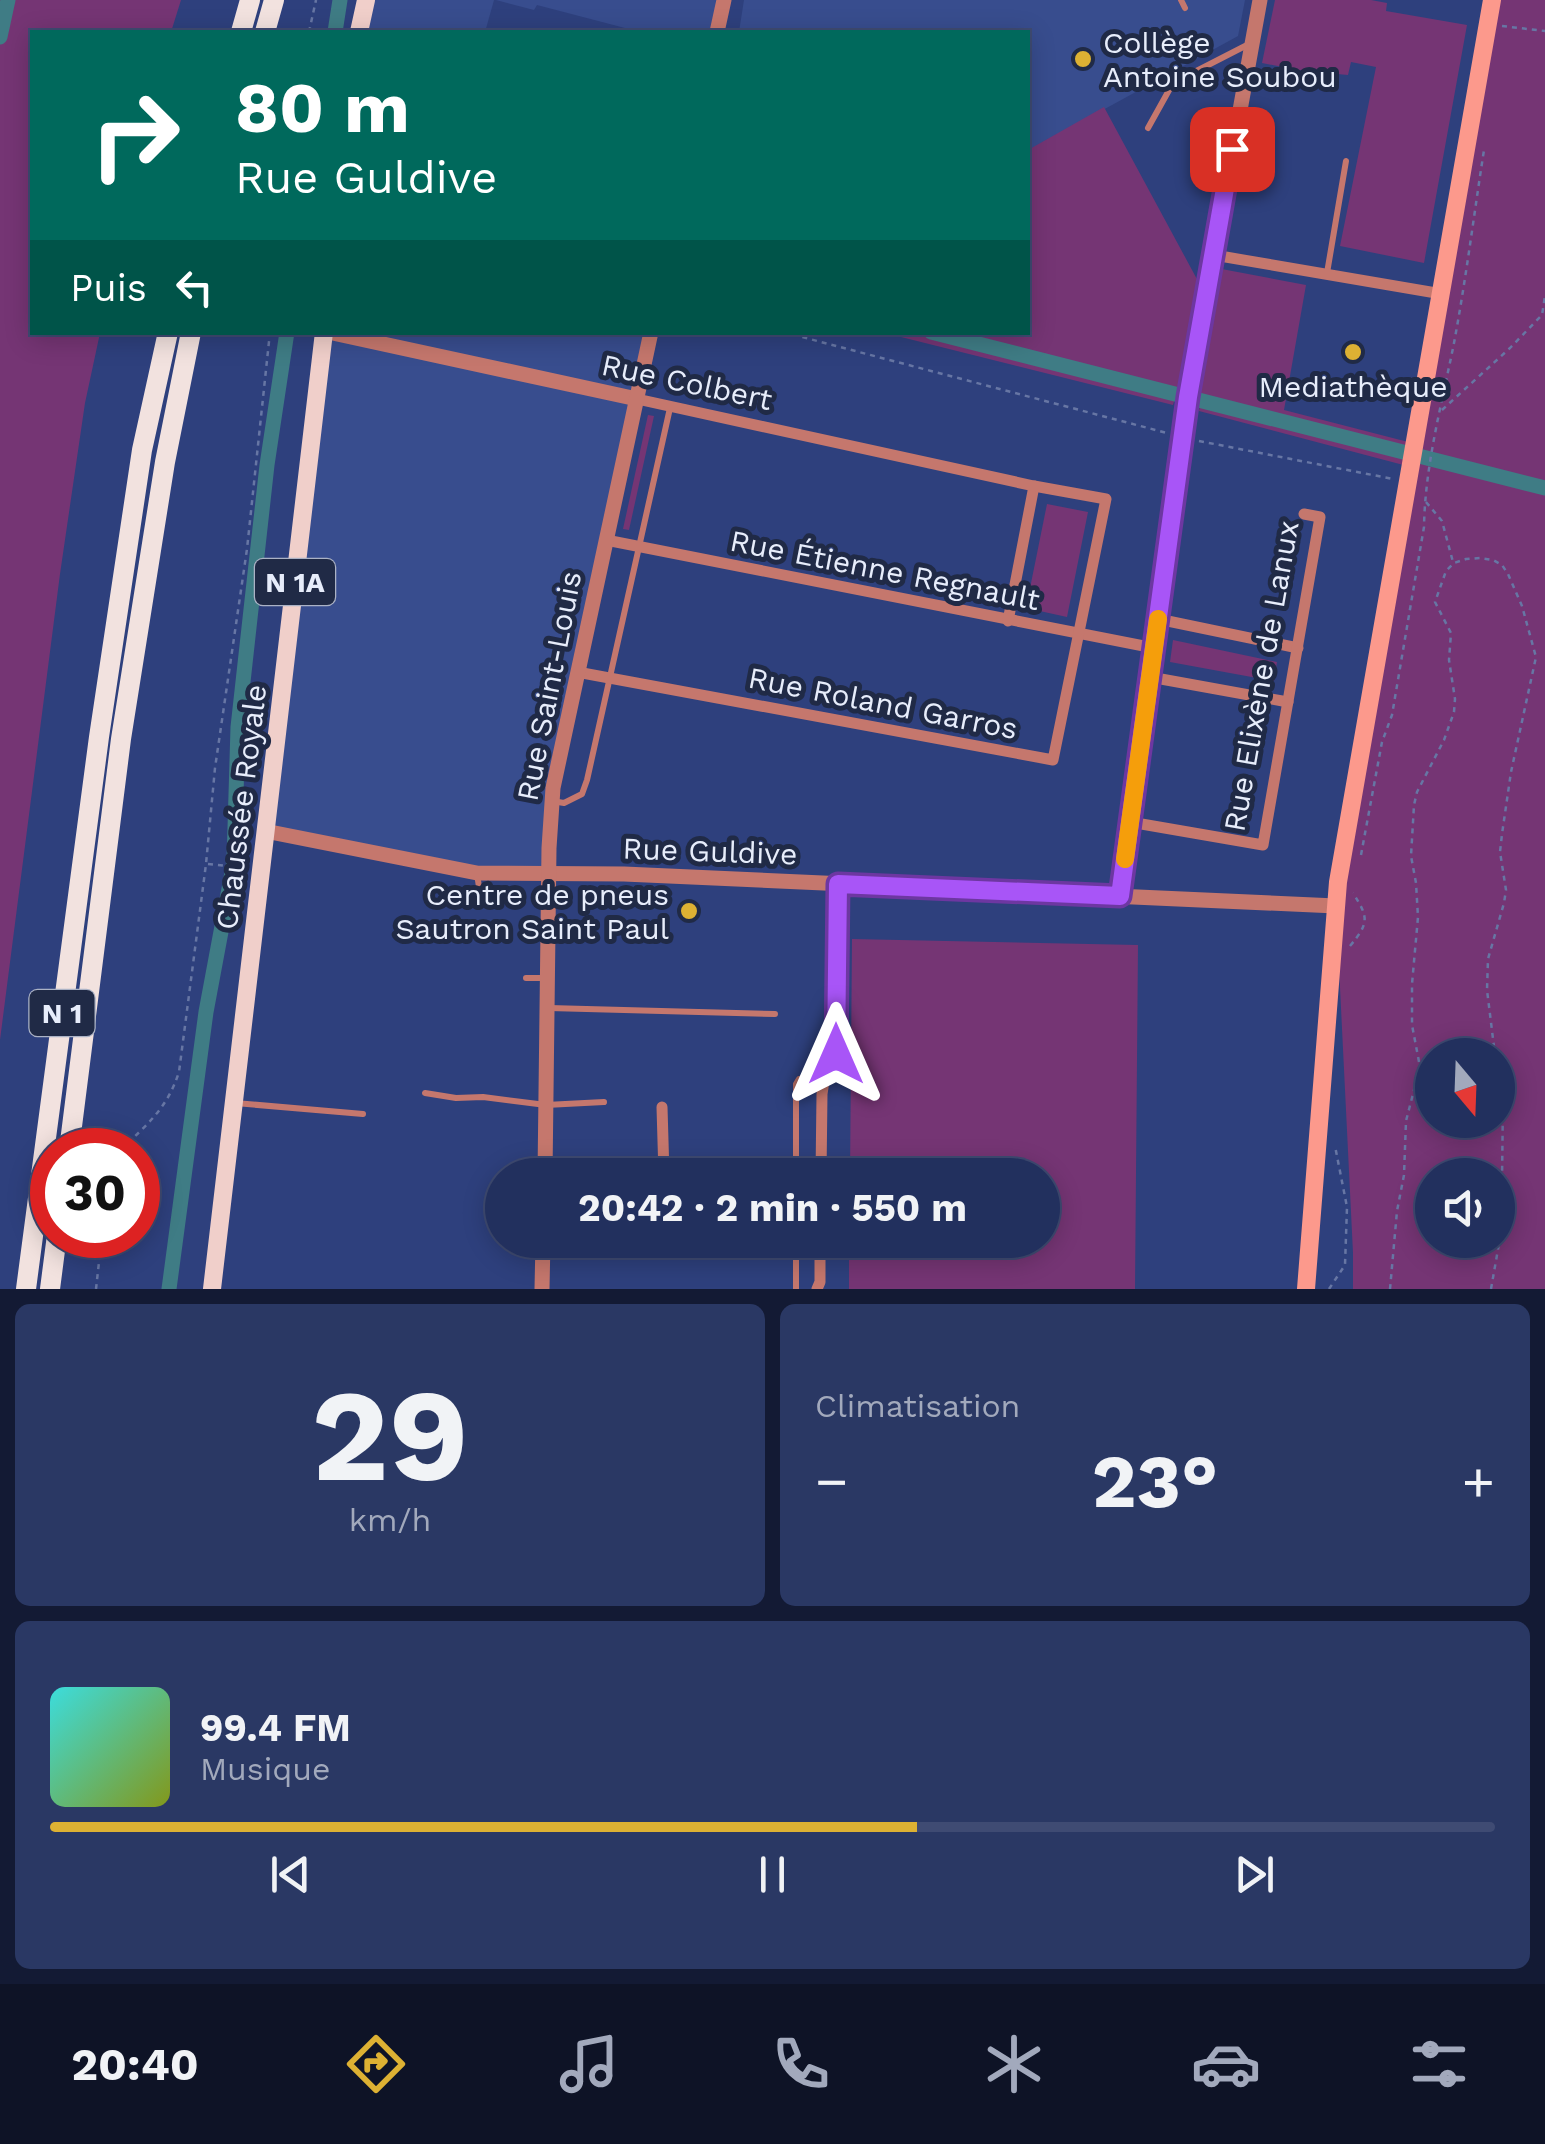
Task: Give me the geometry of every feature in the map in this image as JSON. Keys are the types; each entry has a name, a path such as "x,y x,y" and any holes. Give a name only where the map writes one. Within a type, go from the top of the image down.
{"highway":[{"path":"242,30 250,0"},
{"path":"266,30 274,0"},
{"name":"N 1","path":"26,1289 102,718 142,450 167,335"},
{"name":"N 1","path":"71,1128 121,739 164,462 190,335"},
{"path":"50,1289 54,1258"}],"main road":[{"path":"359,30 366,0"},
{"path":"1306,1289 1336,906 1442,294 1498,7"},
{"name":"Chaussée Royale","path":"212,1289 326,335"}],"street":[{"path":"717,30 724,0"},
{"path":"1120,896 1182,437 1260,0"},
{"path":"1214,255 1442,294"},
{"name":"Rue Colbert","path":"340,335 1106,499 1080,635"},
{"name":"Rue Saint-Louis","path":"545,1158 551,801 650,335"},
{"path":"1008,620 1034,486"},
{"name":"Rue Elixène de Lanux","path":"1130,822 1263,845 1320,517 1304,514"},
{"name":"Rue Étienne Regnault","path":"606,540 1154,648"},
{"path":"1158,619 1298,648"},
{"name":"Rue Roland Garros","path":"578,672 1053,760 1080,635"},
{"path":"1150,676 1288,702"},
{"name":"Rue Guldive","path":"265,831 477,873 1336,906"},
{"path":"822,1158 825,1075 836,1054 838,884"},
{"path":"662,1107 664,1158"},
{"path":"542,1289 543,1258"},
{"path":"817,1289 820,1258"}],"lane":[{"path":"1148,128 1173,83 1252,42"},
{"path":"1328,273 1346,161"},
{"path":"551,801 564,803 582,794 587,780 670,406"},
{"path":"477,873 480,893"},
{"path":"526,978 548,978"},
{"path":"548,1008 774,1014"},
{"path":"796,1158 796,1084 799,1079 825,1075"},
{"path":"425,1093 546,1104 604,1102"},
{"path":"234,1103 363,1114"},
{"path":"796,1258 796,1289"}],"path":[{"path":"309,30 316,0"},
{"path":"1498,7 1502,26 1545,31"},
{"path":"1360,855 1382,742 1392,715 1486,138"},
{"path":"1441,411 1542,315 1545,296"},
{"path":"144,1128 172,1094 178,1072 270,335"},
{"path":"794,335 1182,437 1409,482"},
{"path":"1424,501 1442,521 1454,563"},
{"path":"1390,1289 1404,1175 1406,1121 1420,1067 1412,1025 1418,917 1411,856 1414,804 1444,740 1455,698 1448,660 1451,633 1435,602 1446,571 1454,563 1480,558 1502,565 1508,574 1522,606 1536,657 1502,834 1504,904 1488,959 1486,990 1493,1038"},
{"path":"206,864 249,869"},
{"path":"1344,954 1365,928 1366,913 1353,893"},
{"path":"1490,1289 1506,1204 1500,1138"},
{"path":"1329,1289 1344,1265 1346,1207 1336,1149"},
{"path":"96,1289 99,1258"}],"shaded area":[{"path":"0,0 181,0 172,30 30,30 30,335 100,335 85,403 60,574 0,1040"},
{"path":"366,0 494,0 486,30 359,30"},
{"path":"496,0 724,0 717,30 625,30 537,5 534,10"},
{"path":"744,0 1245,0 1238,36 1030,150 1030,30 739,30"},
{"path":"1275,0 1371,0 1387,3 1386,11 1467,25 1424,263 1340,246 1376,67 1351,62 1348,75 1262,63"},
{"path":"1492,0 1545,0 1545,1289 1353,1289 1336,906 1411,467 1199,411 1201,400 1176,394 1173,405 893,335 1030,335 1030,149 1104,107 1205,294 1211,267 1306,285 1284,410 1416,444"},
{"path":"324,335 651,335 553,788 549,873 477,873 265,831"},
{"path":"648,415 654,416 629,530 623,529"},
{"path":"1047,504 1088,512 1067,617 1026,608"},
{"path":"1173,640 1277,662 1274,681 1170,662"},
{"path":"852,939 1138,945 1135,1289 849,1289 849,1258 1060,1258 1060,1158 850,1158"}],"waterway":[{"path":"0,37 8,0"},
{"path":"335,30 340,0"},
{"path":"169,1289 206,1012 234,862 238,727 267,465 287,335"},
{"path":"943,335 1545,488"}],"slow traffic":[{"path":"1125,859 1158,619"}],"place":[{"name":"Collège Antoine Soubou","path":"1083,59"},
{"name":"Mediathèque","path":"1353,352"},
{"name":"Centre de pneus Sautron Saint Paul","path":"689,911"}],"route":[{"path":"836,1054 838,884 1120,896 1188,397 1232,149"}]}
